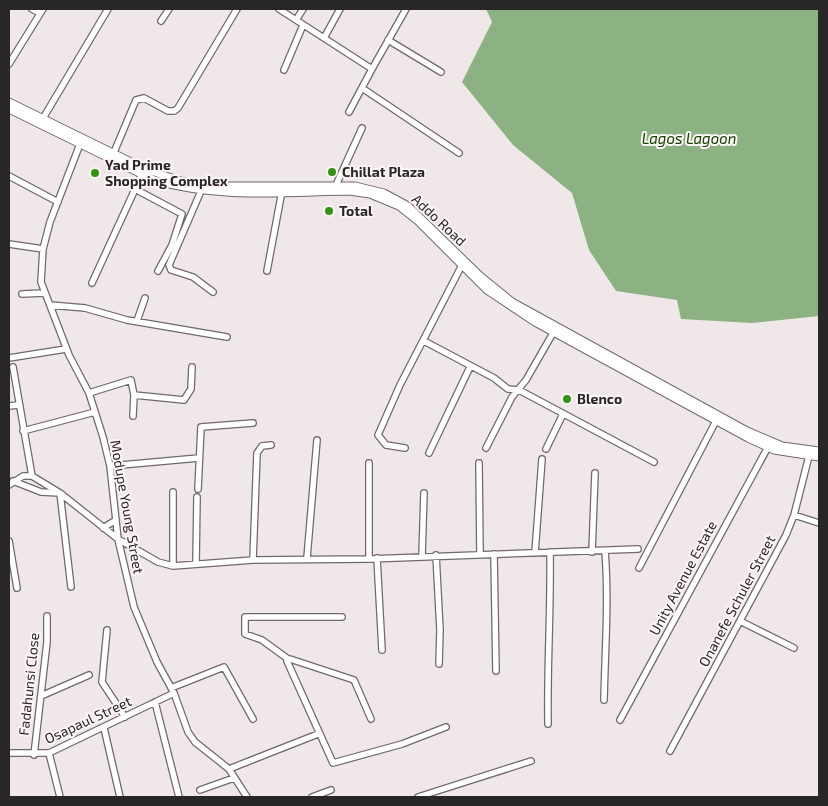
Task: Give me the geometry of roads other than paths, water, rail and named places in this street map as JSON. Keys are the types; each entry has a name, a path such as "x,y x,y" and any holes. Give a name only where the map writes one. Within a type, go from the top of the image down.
{"main road":[{"name":"Addo Road","path":"9,102 113,156 142,174 165,183 201,191 349,191 370,194 390,202 418,221 500,300 553,333 768,447 819,457"},
{"name":"Addo Road","path":"9,109 80,144 155,173 201,185 336,185 377,190 403,202 480,276 512,302 713,417 769,442 782,446 819,451"}],"street":[{"path":"9,64 42,11 32,9"},
{"path":"42,120 108,9"},
{"path":"160,21 169,9"},
{"path":"113,156 136,100 144,98 168,111 174,111 178,108 238,9"},
{"path":"279,9 372,69"},
{"path":"296,20 302,9"},
{"path":"324,38 340,9"},
{"path":"349,112 406,9"},
{"path":"284,70 303,25"},
{"path":"388,40 441,72"},
{"path":"362,88 459,153"},
{"path":"336,185 362,128"},
{"name":"Modupe Young Street","path":"80,144 43,249 41,282 66,349 90,393 110,466 118,539 134,607 157,662 173,691 191,737 229,769 247,797"},
{"path":"92,283 142,174"},
{"path":"9,176 58,202"},
{"path":"135,189 182,214 172,245 158,272"},
{"path":"201,191 169,265 172,270 193,277 213,292"},
{"path":"267,272 282,191"},
{"path":"9,244 43,249"},
{"path":"405,448 386,446 378,437 400,385 462,265"},
{"path":"22,294 44,293"},
{"path":"137,321 145,298"},
{"path":"50,305 85,308 137,321 227,337"},
{"path":"486,448 512,397 519,390 553,333"},
{"path":"424,341 499,381 508,389 519,390 654,462"},
{"path":"9,358 66,349"},
{"path":"13,367 18,405 32,476"},
{"path":"134,395 184,400 191,389 192,367"},
{"path":"429,453 470,367"},
{"path":"90,393 130,380 133,382 134,395 132,416"},
{"path":"9,406 18,405"},
{"path":"23,431 95,412"},
{"path":"546,450 563,414"},
{"path":"639,568 713,417"},
{"path":"198,489 201,427 254,424"},
{"path":"307,558 317,440"},
{"path":"253,560 257,453 262,446 271,445"},
{"name":"Unity Avenue Estate","path":"620,720 768,447"},
{"name":"Onanefe Schuler Street","path":"670,751 786,535 794,515 809,456"},
{"path":"110,466 199,458"},
{"path":"536,553 542,459"},
{"path":"369,559 370,463"},
{"path":"479,464 480,554"},
{"path":"592,552 596,473"},
{"path":"11,483 23,476 32,476 60,493 118,539 158,562 173,566 307,558 369,559 436,555 592,552 638,549"},
{"path":"11,483 41,492 60,493"},
{"path":"173,492 173,566"},
{"path":"60,493 71,588"},
{"path":"422,556 424,493"},
{"path":"196,564 197,497"},
{"path":"794,515 819,523"},
{"path":"103,528 116,520"},
{"path":"9,541 17,588"},
{"path":"604,700 608,601 605,551"},
{"path":"548,724 547,660 551,607 550,552"},
{"path":"494,554 496,671"},
{"path":"436,555 440,614 439,664"},
{"path":"376,558 382,650"},
{"name":"Fadahunsi Close","path":"34,755 47,642 47,616"},
{"path":"342,617 245,617 245,634 262,640 288,660 354,680 371,719"},
{"path":"740,621 794,648"},
{"path":"107,630 102,682 125,716"},
{"path":"288,660 287,665 308,703 318,734 325,743 331,760 335,763 402,744 446,727"},
{"name":"Osapaul Street","path":"9,753 34,755 49,753 104,728 173,691 224,667 252,719"},
{"path":"41,696 89,675"},
{"path":"155,702 179,797"},
{"path":"104,728 120,797"},
{"path":"229,769 244,761 318,734"},
{"path":"49,753 60,797"},
{"path":"418,797 531,761"},
{"path":"200,790 234,778"},
{"path":"312,797 330,790"}],"water":[{"name":"Lagos Lagoon","path":"486,9 819,9 819,316 752,323 681,319 677,300 616,291 589,250 572,193 513,145 462,82 492,22"}],"place":[{"name":"Chillat Plaza","path":"332,172"},
{"name":"Yad Prime Shopping Complex","path":"95,173"},
{"name":"Total","path":"329,211"},
{"name":"Blenco","path":"567,399"}]}
